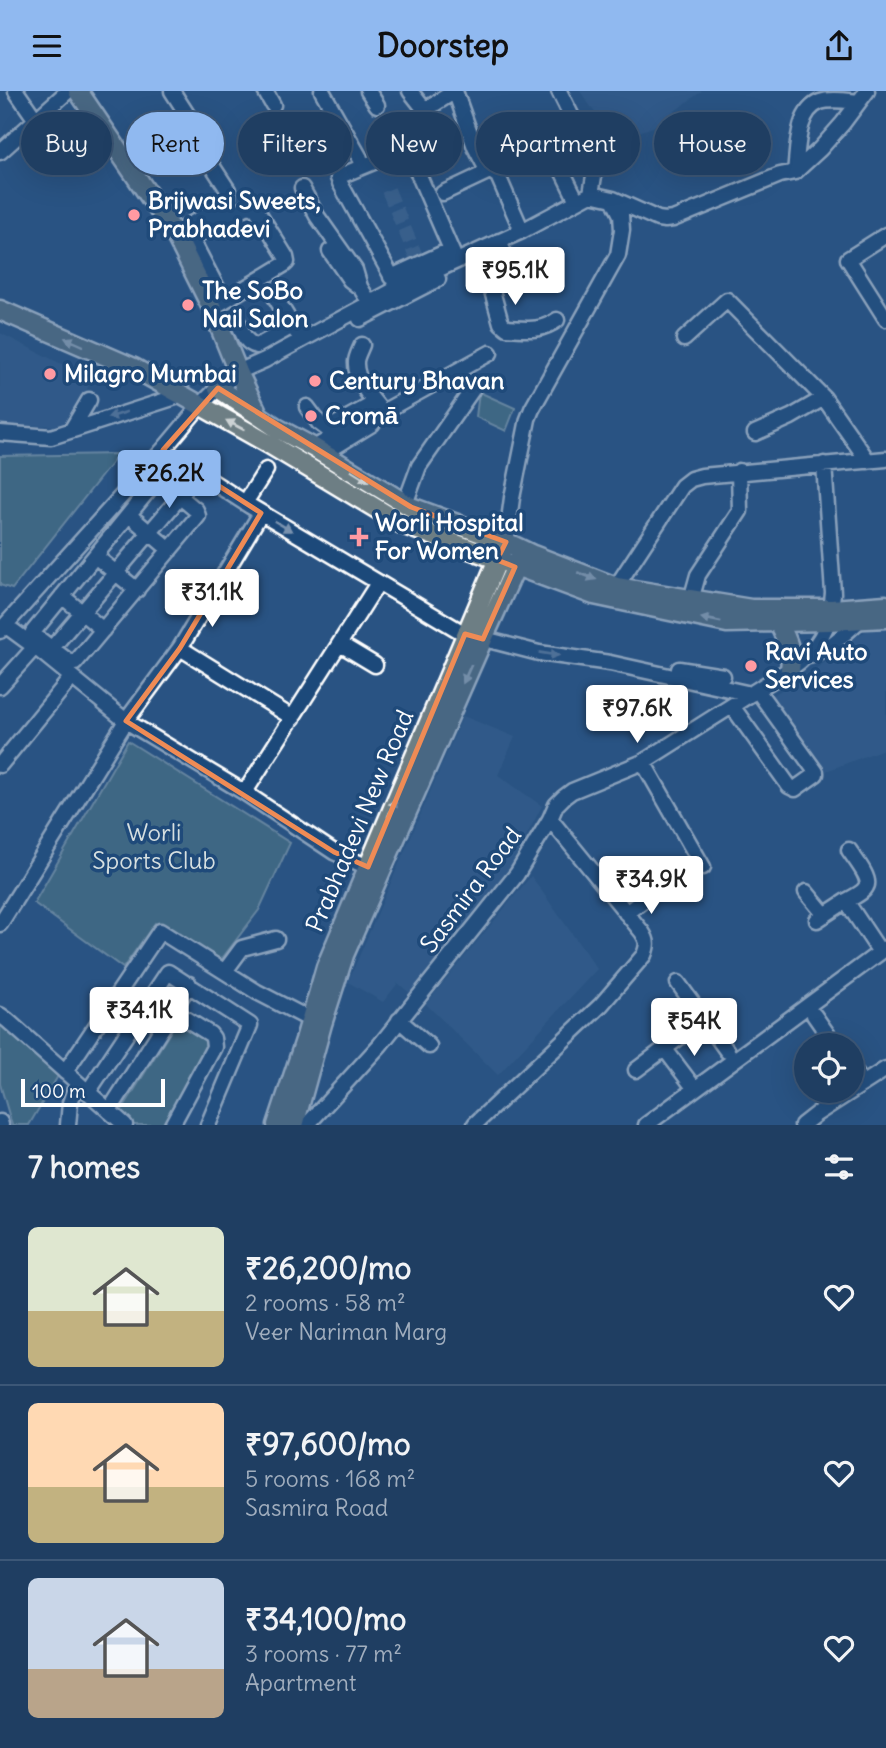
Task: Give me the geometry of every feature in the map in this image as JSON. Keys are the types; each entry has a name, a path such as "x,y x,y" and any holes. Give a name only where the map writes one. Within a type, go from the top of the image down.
{"main road":[{"path":"78,91 126,162"},
{"path":"135,175 182,239 216,307 238,372 259,416"},
{"path":"0,310 134,368 269,444 402,524 497,560 519,559 616,587 751,609 860,620 886,618"},
{"path":"218,388 259,416 317,444 405,504 506,542 519,559 594,595 727,623 778,622 886,605"},
{"name":"Prabhadevi New Road","path":"277,1125 326,967 506,542"},
{"name":"Prabhadevi New Road","path":"294,1125 344,954 519,559"},
{"path":"778,622 790,649 790,669"}],"street":[{"path":"16,91 30,112"},
{"path":"45,112 68,91"},
{"path":"172,91 185,112"},
{"path":"265,91 273,105"},
{"path":"322,91 360,158"},
{"path":"368,91 377,105"},
{"path":"410,91 425,110 456,95 476,149"},
{"path":"559,91 593,159 591,194"},
{"path":"795,172 802,119 808,109 822,101 863,96"},
{"path":"321,339 453,255 522,231 591,194 613,199 666,220 780,175 795,172 820,149 863,96"},
{"path":"0,152 21,133"},
{"path":"395,283 338,180 340,176 408,150 453,255"},
{"path":"182,239 224,204 228,197 228,190 218,175"},
{"path":"443,193 481,175"},
{"path":"496,175 522,231"},
{"path":"564,175 577,201"},
{"path":"302,188 317,216 355,270 360,287 370,303"},
{"path":"506,542 512,498 531,409 618,255 622,230 621,215 613,199"},
{"path":"182,239 252,206 286,257 285,264 216,307"},
{"path":"314,229 350,280 360,287"},
{"path":"886,235 848,259 886,319"},
{"path":"499,241 510,268 494,267 487,273 503,326 538,329 557,320"},
{"path":"368,867 334,852 245,792 126,721 71,678 44,651 34,635 33,632 158,480 182,494 198,516 73,664 44,651 2,628 218,388 238,372 348,321 395,283 425,274"},
{"path":"216,307 251,288"},
{"path":"272,292 301,341"},
{"path":"684,339 727,300 824,398 868,461"},
{"path":"234,323 239,324 251,344 257,346 293,326"},
{"path":"362,345 356,361 358,372 379,410"},
{"path":"317,444 490,353"},
{"path":"405,504 419,466 472,390"},
{"path":"0,433 51,437 182,395"},
{"path":"755,433 824,398"},
{"path":"72,429 89,400"},
{"path":"307,407 318,423 327,429 379,410"},
{"path":"163,450 261,513 465,634 540,653 673,673 723,676"},
{"path":"616,587 682,486 691,479 739,471 886,459"},
{"path":"824,464 833,593 830,615"},
{"path":"245,503 266,470"},
{"path":"691,600 698,575 740,510 739,471"},
{"path":"0,686 44,651 82,613 182,494"},
{"path":"0,924 126,721 180,648 261,513"},
{"path":"129,515 170,550"},
{"path":"95,556 136,590"},
{"path":"245,792 378,583"},
{"path":"62,596 103,629"},
{"name":"Sasmira Road","path":"307,1125 380,1045 517,874 556,805 564,796 643,762 790,669 815,648 830,615"},
{"path":"808,656 819,653 860,620"},
{"path":"340,644 375,665"},
{"path":"180,648 293,718"},
{"path":"631,661 754,692 816,775 795,789 789,786 732,706"},
{"path":"0,765 71,678"},
{"path":"643,762 703,867"},
{"path":"475,1124 601,1005 648,947 647,940 550,819"},
{"path":"806,892 821,917 866,888 867,877 849,850"},
{"path":"626,913 656,891"},
{"path":"646,1125 883,950 846,901"},
{"path":"65,1072 160,931 269,999 311,1020"},
{"path":"225,971 242,948 276,939"},
{"path":"68,1125 70,1103 168,972 250,1025 208,1125"},
{"path":"678,983 727,1051"},
{"path":"108,1111 189,984"},
{"path":"172,1125 214,1047 210,1034 173,1011"},
{"path":"0,1015 125,1125"},
{"path":"814,1015 827,1033"},
{"path":"636,1070 704,1019"},
{"path":"399,1020 429,1046"},
{"path":"664,1048 695,1089"},
{"path":"864,1083 886,1069"},
{"path":"810,1122 836,1103"}],"highlighted area":[{"path":"218,388 411,507 506,542 497,560 515,567 483,639 465,634 368,867 334,852 126,721 180,648 261,513 163,450"}],"shaded area":[{"path":"580,91 702,91 673,112 654,112 654,126 640,131 640,112 595,112"},
{"path":"0,333 91,379 73,426 0,425"},
{"path":"886,625 886,748 821,773 767,699 826,662 857,636 877,626"},
{"path":"463,716 515,737 498,775 542,806 510,867 413,996 398,983 383,1002 348,982"},
{"path":"531,876 597,969 498,1075 426,1004"}],"green space":[{"path":"479,392 515,408 506,431 476,417"},
{"path":"119,454 12,589 0,585 0,456"},
{"name":"Worli Sports Club","path":"128,741 290,843 259,910 220,961 155,923 123,968 34,903"},
{"path":"177,1021 209,1042 165,1125 133,1125 120,1113"},
{"path":"0,1025 7,1028 58,1076 29,1125 12,1125 0,1084"}],"tunnel":[{"path":"388,190 418,261"}],"place":[{"name":"Brijwasi Sweets, Prabhadevi","path":"134,215"},
{"name":"The SoBo Nail Salon","path":"188,305"},
{"name":"Milagro Mumbai","path":"50,374"},
{"name":"Century Bhavan","path":"315,381"},
{"name":"Cromā","path":"311,416"},
{"name":"Worli Hospital For Women","path":"359,537"},
{"name":"Ravi Auto Services","path":"751,666"}]}
